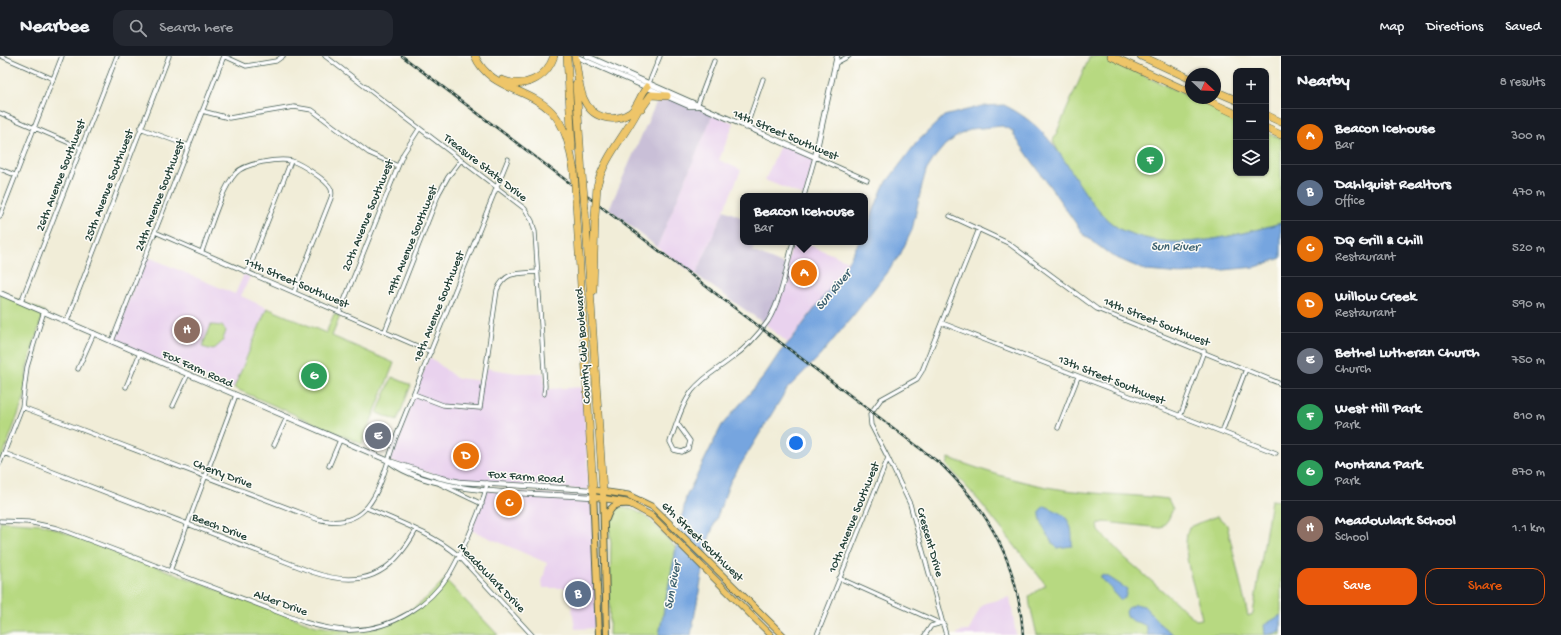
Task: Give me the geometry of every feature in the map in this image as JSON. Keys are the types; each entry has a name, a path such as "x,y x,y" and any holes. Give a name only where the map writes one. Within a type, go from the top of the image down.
{"highway":[{"path":"475,56 484,71 493,79 533,99 552,112 566,136 574,171"},
{"path":"479,56 486,68 493,75 503,81 520,84 529,82 541,76 549,67 554,56"},
{"name":"Country Club Boulevard","path":"575,56 571,62 574,171 594,494 599,635"},
{"path":"1112,56 1185,90"},
{"path":"1141,56 1185,76"},
{"path":"571,62 582,96 590,109 598,116 606,118 619,118 629,113 636,106 642,92 648,85"},
{"name":"Country Club Boulevard","path":"571,62 582,174 605,522 607,635"},
{"path":"634,120 648,85"},
{"path":"591,315 593,305 597,186 608,158 648,97 655,94 667,96"},
{"path":"1221,94 1233,99"},
{"path":"1215,104 1233,113"},
{"path":"1269,116 1281,122"},
{"path":"1269,129 1281,135"},
{"path":"605,522 608,513 614,505 618,503 632,504"}],"main road":[{"name":"6th Street Southwest","path":"594,494 635,497 650,505 667,519 783,635"},
{"name":"6th Street Southwest","path":"603,494 632,504 652,516 771,635"}],"street":[{"path":"1,56 54,79"},
{"path":"0,216 62,56"},
{"name":"26th Avenue Southwest","path":"21,302 117,56"},
{"name":"25th Avenue Southwest","path":"67,321 140,128 169,56"},
{"path":"224,56 246,66 276,61 283,56"},
{"name":"24th Avenue Southwest","path":"112,341 224,56"},
{"name":"Treasure State Drive","path":"325,56 525,209 532,221 535,232 545,386 544,394"},
{"name":"14th Street Southwest","path":"575,56 690,100 697,106 867,180"},
{"name":"14th Street Southwest","path":"587,56 648,85 667,96 690,106 697,106"},
{"path":"648,85 660,56"},
{"path":"805,193 815,157 837,56"},
{"path":"836,63 849,56"},
{"path":"697,106 714,61"},
{"path":"746,128 763,79"},
{"path":"202,110 229,118 294,107 312,110 369,153 398,166"},
{"path":"0,113 34,129 81,148"},
{"path":"140,128 189,146"},
{"name":"20th Avenue Southwest","path":"340,311 398,166 407,146 419,129"},
{"name":"18th Avenue Southwest","path":"389,461 396,438 508,159"},
{"path":"202,251 228,182 237,172 246,166 280,160 291,161 309,170 328,184 332,190 332,198 294,292"},
{"name":"19th Avenue Southwest","path":"385,331 439,193 448,177 461,160"},
{"path":"248,272 291,161"},
{"path":"0,169 15,175"},
{"name":"14th Street Southwest","path":"950,216 1008,243 1097,308 1281,384"},
{"name":"10th Avenue Southwest","path":"817,635 888,458 870,424 870,414 881,400 917,379 924,367 979,229"},
{"name":"11th Street Southwest","path":"155,232 202,251 431,352"},
{"path":"677,423 689,438 690,444 686,450 678,452 672,448 670,442 677,423 684,405 692,391 712,371 747,345 768,320 778,300 791,245"},
{"path":"414,394 443,405 480,408 499,284 502,279 510,274 538,272"},
{"name":"Fox Farm Road","path":"0,293 389,461 441,478 594,494"},
{"path":"0,463 22,407 27,367 44,311"},
{"name":"13th Street Southwest","path":"942,323 1180,417 1276,453"},
{"path":"78,369 94,333"},
{"path":"1180,417 1204,351"},
{"path":"126,387 140,353"},
{"path":"1222,432 1246,369"},
{"path":"173,406 188,374"},
{"path":"1058,428 1078,377"},
{"path":"170,571 236,395"},
{"name":"Cherry Drive","path":"22,407 329,522 354,519 367,508 376,493 389,461"},
{"path":"274,445 287,417"},
{"path":"329,466 340,440"},
{"name":"Beech Drive","path":"4,454 312,572 343,580 362,578 380,572 405,550 416,530"},
{"name":"Crescent Drive","path":"888,458 910,504 946,635"},
{"name":"Fox Farm Road","path":"389,461 398,468 436,482 482,504"},
{"name":"Fox Farm Road","path":"436,482 486,490 594,494"},
{"name":"Alder Drive","path":"0,521 28,522 57,528 304,622 338,630 356,630 393,622 423,603 438,589 450,574 460,556 482,504 487,483"},
{"name":"Meadowlark Drive","path":"367,508 436,538 460,556 532,635"},
{"path":"839,578 942,624"},
{"path":"925,635 931,626 942,624"}],"shaded area":[{"path":"660,94 713,114 657,247 609,209"},
{"path":"713,114 734,123 719,160 741,170 696,275 657,247"},
{"path":"781,143 815,157 805,193 797,193 765,180"},
{"path":"724,210 740,217 740,245 755,245 752,251 787,266 776,304 765,324 696,275"},
{"path":"792,245 809,245 848,261 842,272 788,343 765,324 776,304"},
{"path":"146,256 235,294 244,274 250,277 241,296 267,308 234,388 112,341"},
{"path":"429,357 456,378 483,381 485,368 517,373 544,373 545,386 548,389 583,387 589,490 460,482 389,461"},
{"path":"486,490 594,497 599,628 575,629 569,588 543,588 542,582 547,563 471,530"},
{"path":"1010,597 1016,635 956,635 962,631 969,631 981,606 985,603"}],"green space":[{"path":"1090,56 1102,56 1185,94 1185,104 1206,104 1233,117 1233,176 1269,176 1269,133 1281,139 1281,223 1225,237 1188,242 1169,242 1150,239 1123,231 1108,220 1089,200 1053,141"},
{"path":"0,293 44,311 27,367 25,396 0,463"},
{"path":"267,308 326,333 334,314 340,316 332,336 394,363 362,444 234,388"},
{"path":"211,325 222,326 226,331 222,342 213,350 202,347"},
{"path":"392,377 411,385 397,421 377,413"},
{"path":"949,458 981,470 1031,484 1083,492 1168,499 1173,509 1168,520 1161,528 1105,522 1098,524 1099,531 1124,557 1196,620 1202,619 1187,560 1186,537 1189,527 1217,516 1227,525 1248,616 1253,614 1271,500 1281,501 1281,635 1037,635 1029,596 1046,585 980,502 947,465"},
{"path":"618,507 627,508 643,515 658,528 676,548 659,635 609,635 611,543 608,519 612,509"},
{"path":"0,521 42,524 316,626 341,630 370,628 395,620 416,607 445,579 498,635 0,635"}],"water":[{"name":"Sun River","path":"1004,105 1017,112 1038,128 1055,147 1096,207 1106,219 1123,231 1150,239 1169,242 1188,242 1225,237 1281,223 1281,258 1256,267 1181,274 1147,271 1112,256 1084,235 1013,134 1013,131 1002,126 971,129 959,135 945,145 926,171 912,230 900,255 819,357 787,389 730,482 709,538 691,635 659,635 686,497 722,425 762,379 780,352 792,339 842,272 857,245 868,245 868,224 883,187 917,142 944,116 982,106"},
{"path":"1045,506 1053,509 1068,520 1071,530 1072,546 1057,548 1051,540 1042,525 1040,514 1040,510"},
{"path":"1101,575 1107,576 1127,589 1125,598 1121,600 1101,578"},
{"path":"1135,604 1144,606 1162,626 1174,635 1148,635 1146,626 1131,620 1127,616 1126,612 1128,608"},
{"path":"1281,615 1281,632 1265,635 1264,625"}],"railway":[{"path":"402,56 942,465 974,502 988,521 999,542 1008,563 1015,586 1023,635"}],"place":[{"name":"West Hill Park","path":"1150,160"},
{"name":"Beacon Icehouse","path":"804,273"},
{"name":"Meadowlark School","path":"187,330"},
{"name":"Montana Park","path":"314,376"},
{"name":"Bethel Lutheran Church","path":"378,436"},
{"name":"Willow Creek","path":"466,456"},
{"name":"DQ Grill & Chill","path":"509,503"},
{"name":"Dahlquist Realtors","path":"578,594"}]}
